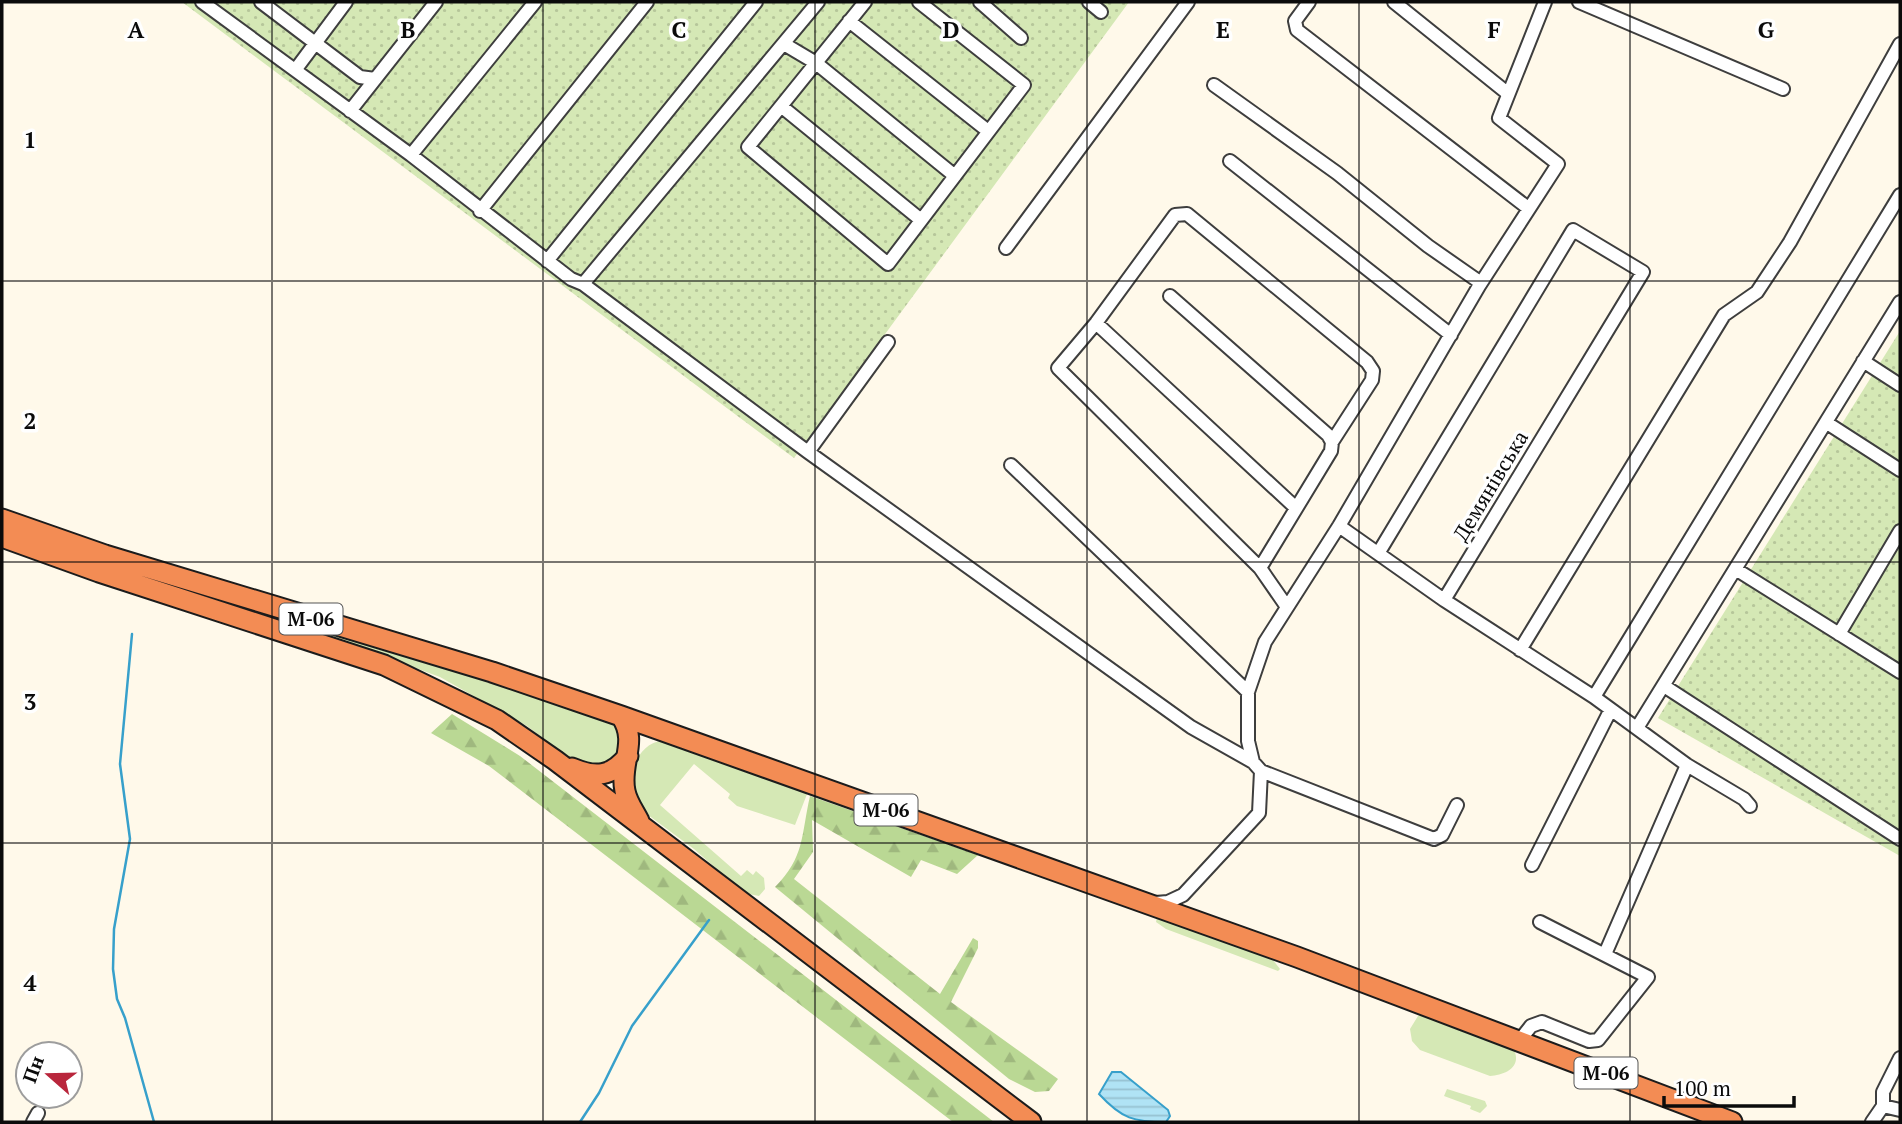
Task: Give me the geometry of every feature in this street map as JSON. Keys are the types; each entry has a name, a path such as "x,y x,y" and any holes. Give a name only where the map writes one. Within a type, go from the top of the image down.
{"highway":[{"name":"М-06","path":"2,519 154,571 480,668 621,716 1152,904 1520,1040 1732,1122"},
{"name":"М-06","path":"2,537 99,572 384,665 497,720 555,760 1031,1122"},
{"path":"621,716 631,737 625,791 643,827"},
{"path":"555,760 596,776 614,771 629,755"}],"street":[{"path":"202,2 411,155 547,261 583,284 808,452 1191,727 1257,766 1434,839 1442,835 1457,805"},
{"path":"261,2 360,76 375,79"},
{"path":"296,69 346,2"},
{"path":"350,111 436,2"},
{"path":"411,155 535,2"},
{"path":"480,211 647,2"},
{"path":"547,261 756,2"},
{"path":"583,284 818,2"},
{"path":"865,2 748,147 888,264 1024,85 919,2"},
{"path":"981,2 1021,38"},
{"path":"1089,2 1101,12"},
{"path":"1006,248 1188,2"},
{"path":"1309,2 1295,22 1297,30 1528,208"},
{"path":"1394,2 1506,92"},
{"path":"1152,904 1168,902 1183,895 1259,813 1257,766 1248,741 1248,692 1265,642 1339,526 1481,283 1558,163 1502,123 1499,113 1545,2"},
{"path":"1579,2 1783,89"},
{"path":"849,21 988,131"},
{"path":"784,44 816,63 955,176"},
{"path":"1520,650 1724,315 1757,292 1790,242 1900,44"},
{"path":"1214,85 1337,173 1428,246 1481,283"},
{"path":"781,106 921,220"},
{"path":"1230,161 1451,335"},
{"path":"1594,697 1900,197"},
{"path":"1260,568 1331,451 1332,442 1372,380 1373,371 1367,362 1187,214 1175,215 1096,323 1058,368 1260,568 1287,607"},
{"name":"Демянівська","path":"1379,551 1573,230 1643,272 1444,600"},
{"path":"1170,296 1328,435 1332,442"},
{"path":"1637,728 1738,570 1900,303"},
{"path":"1096,323 1296,508"},
{"path":"808,452 888,342"},
{"path":"1863,361 1900,385"},
{"path":"1827,423 1900,470"},
{"path":"1011,465 1248,692"},
{"path":"1339,526 1379,551 1444,600 1594,697 1687,765 1744,799 1750,806"},
{"path":"1839,634 1900,531"},
{"path":"1738,570 1900,671"},
{"path":"1664,686 1900,839"},
{"path":"1532,865 1610,711"},
{"path":"1605,954 1687,765"},
{"path":"1183,895 1193,919"},
{"path":"1520,1040 1531,1026 1542,1022 1589,1041 1602,1037 1648,978 1541,922"},
{"path":"1872,1122 1883,1106 1882,1092 1900,1058"},
{"path":"1883,1106 1900,1110"}],"green space":[{"path":"182,2 1129,2 794,458"},
{"path":"1900,331 1900,856 1658,718"},
{"path":"2,523 611,722 618,727 624,743 613,766 579,766 527,726 440,677 193,595"},
{"path":"452,714 520,756 994,1122 953,1122 489,766 431,733"},
{"path":"664,740 809,789 795,825 737,806 728,798 730,794 694,764 660,805 741,876 747,870 753,875 756,871 764,878 765,889 759,896 744,893 694,849 640,809 629,776 638,757 646,748"},
{"path":"810,796 978,855 957,874 921,860 911,877 812,820 813,852 794,879 940,994 973,938 978,941 978,948 951,1002 1058,1079 1049,1091 1035,1092 1009,1079 775,887 792,866 797,855"},
{"path":"1157,917 1273,960 1280,969 1278,971 1166,929 1156,922"},
{"path":"1423,1015 1514,1050 1514,1065 1506,1072 1490,1076 1420,1050 1412,1041 1410,1029 1418,1016"},
{"path":"1447,1089 1485,1101 1487,1106 1480,1113 1470,1109 1471,1106 1444,1096"}],"water":[{"path":"1112,1072 1121,1072 1168,1110 1170,1116 1166,1122 1137,1120 1122,1114 1107,1102 1099,1094"}],"waterway":[{"path":"132,634 120,764 130,839 114,929 113,969 117,999 125,1018 154,1122"},
{"path":"580,1122 599,1093 632,1026 709,920"}]}
